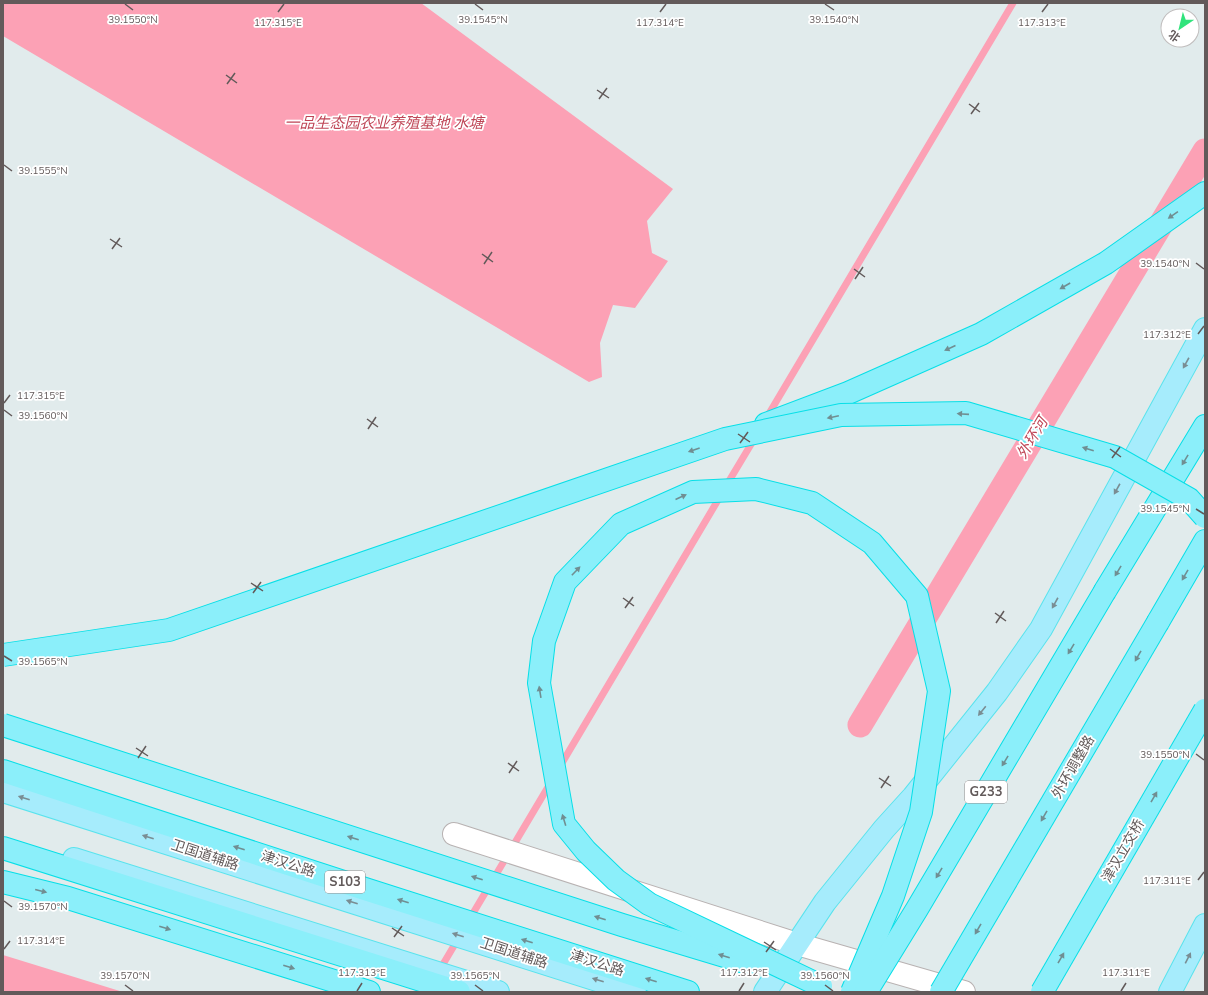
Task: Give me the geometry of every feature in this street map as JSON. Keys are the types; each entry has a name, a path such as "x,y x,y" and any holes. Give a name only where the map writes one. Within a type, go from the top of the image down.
{"highway":[{"path":"3,655 170,630 725,440 848,393 981,334 1106,263 1205,193"},
{"path":"725,440 841,415 966,413 1115,457 1189,499 1205,517"},
{"name":"G233","path":"866,992 1205,426"},
{"path":"821,986 649,904 616,880 586,851 564,824 539,683 544,641 565,582 621,524 693,492 756,489 812,503 872,543 917,596 939,691 921,812 893,896 852,992"},
{"name":"外环调整路","path":"941,992 1205,541"},
{"name":"津汉立交桥","path":"1042,992 1205,710"},
{"path":"3,725 622,925 842,992"},
{"name":"津汉公路","path":"3,771 688,992"},
{"path":"3,848 460,992"},
{"path":"3,882 68,898 369,992"}],"main road":[{"path":"765,992 825,902 884,829 913,797 997,692 1041,629 1205,329"},
{"name":"卫国道辅路","path":"3,791 635,992"},
{"path":"3,837 493,990"},
{"path":"1170,992 1205,925"}],"street":[{"path":"454,834 797,944 964,992"}],"water":[{"name":"一品生态园农业养殖基地 水塘","path":"3,3 421,3 673,189 647,221 652,253 668,261 635,308 613,305 600,343 602,377 589,382 3,36"},
{"path":"3,955 123,992 3,992"}],"waterway":[{"path":"767,417 1013,3"},
{"name":"外环河","path":"860,725 1205,151"},
{"path":"726,486 756,436"},
{"path":"559,768 721,495"},
{"path":"469,920 551,782"},
{"path":"439,971 458,939"}]}
